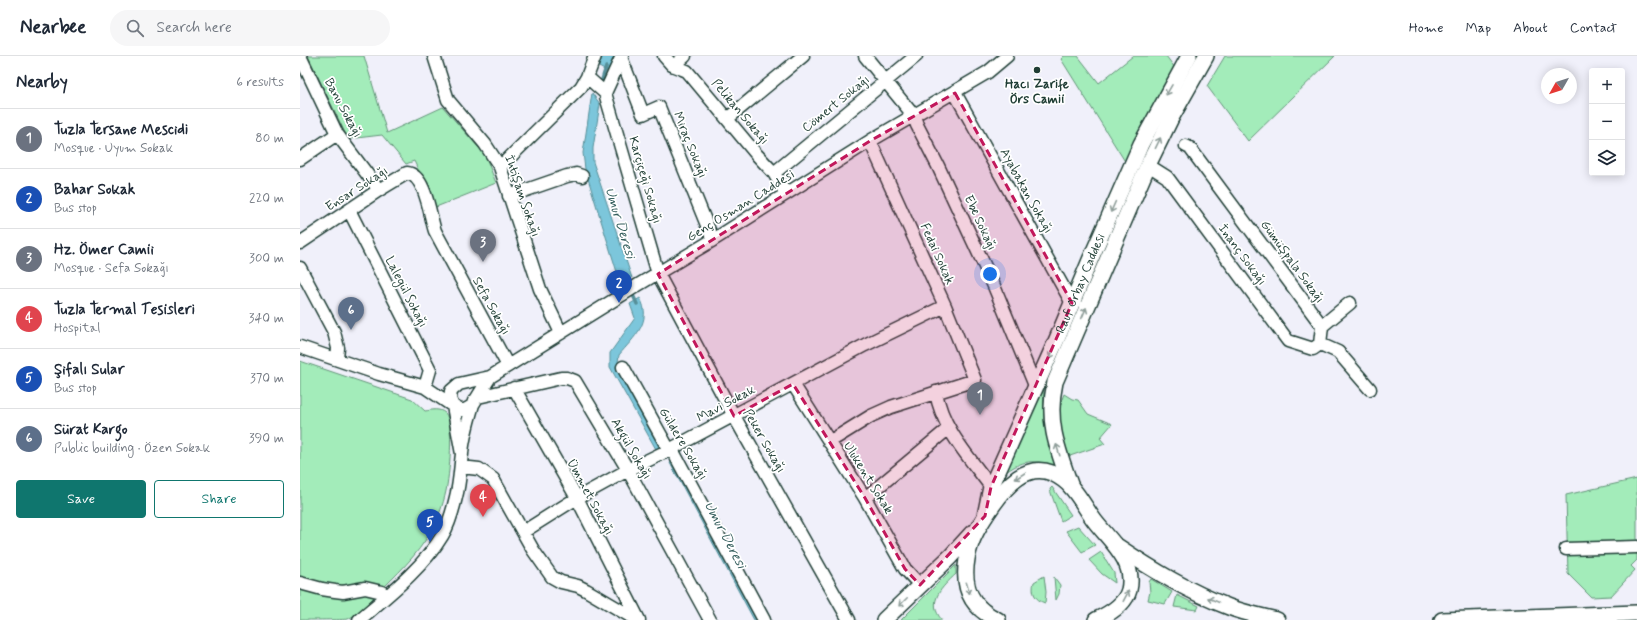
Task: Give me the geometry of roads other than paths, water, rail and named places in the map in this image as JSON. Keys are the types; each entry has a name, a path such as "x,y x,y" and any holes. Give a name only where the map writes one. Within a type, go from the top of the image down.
{"main road":[{"name":"Rauf Orbay Caddesi","path":"998,620 979,609 972,600 965,579 965,566 968,552 982,520 991,487 1036,388 1141,144 1189,56"},
{"name":"Rauf Orbay Caddesi","path":"1096,620 1116,608 1124,600 1129,591 1130,579 1128,567 1116,546 1096,522 1072,487 1057,446 1052,427 1051,404 1055,382 1148,165 1171,118 1206,56"},
{"name":"Rauf Orbay Caddesi","path":"884,620 957,549 982,520 997,499 1016,479 1032,471 1038,470 1051,473 1072,487"},
{"path":"1116,546 1162,576 1194,592 1231,608 1277,620"},
{"path":"1442,620 1637,613"}],"street":[{"name":"Banu Sokağı","path":"300,56 337,134 379,190"},
{"name":"İhtişam Sokağı","path":"434,56 448,100 486,144 500,167 540,289 561,333"},
{"path":"500,167 580,87 590,80 595,56"},
{"name":"Pelikan Sokağı","path":"664,56 674,66 687,71 774,173 786,194"},
{"path":"674,66 686,56"},
{"path":"727,119 803,56"},
{"name":"Ebe Sokağı","path":"865,56 914,116 994,286 1036,388"},
{"name":"Cömert Sokağı","path":"774,173 916,56"},
{"name":"Genç Osman Caddesi","path":"425,387 459,384 490,378 870,141 955,93 988,72 1007,56"},
{"path":"590,80 604,92 622,58"},
{"name":"Miraç Sokağı","path":"622,58 643,114 659,107 713,240"},
{"name":"Karçiçeği Sokağı","path":"604,92 658,274"},
{"name":"Ayabakan Sokağı","path":"955,93 1072,303"},
{"path":"300,159 337,134"},
{"name":"Fedai Sokak","path":"870,141 945,306 975,380 936,392"},
{"name":"Gümüşpala Sokağı","path":"1186,146 1190,148 1322,326"},
{"name":"İnanç Sokağı","path":"1148,165 1167,177 1288,341 1313,349 1320,344"},
{"name":"Ensar Sokağı","path":"300,243 379,190 407,173 411,174"},
{"name":"Sefa Sokağı","path":"411,174 416,178 428,201 431,221 435,231 508,366"},
{"path":"509,196 567,176 576,174 582,176"},
{"name":"Lalegül Sokağı","path":"348,210 430,370 425,387"},
{"path":"300,268 334,332 338,348 337,359"},
{"name":"Peker Sokağı","path":"658,274 734,416 850,620"},
{"path":"1350,303 1322,326 1320,344 1338,352 1370,389"},
{"name":"Mavi Sokak","path":"523,532 577,498 628,470 734,416 865,345 945,306"},
{"name":"Genç Osman Caddesi","path":"300,347 379,374 425,387 453,406"},
{"name":"Güldere Sokağı","path":"623,367 669,450 676,454 764,620"},
{"name":"Genç Osman Caddesi","path":"476,400 490,378"},
{"name":"Akgül Sokağı","path":"476,400 514,388 561,378 567,378 575,381 628,470 710,620"},
{"path":"359,620 412,573 428,556 442,536 456,497 462,454 476,400 472,388 466,384 459,384 453,388 450,395 450,402 453,406 462,454"},
{"name":"Ulukent Sokak","path":"792,384 865,498 905,569 920,585"},
{"name":"Ümmet Sokağı","path":"514,388 577,498 638,620"},
{"path":"829,442 880,411 936,392 940,408 949,428 991,487"},
{"path":"453,406 465,410 469,408 476,400"},
{"path":"865,498 949,428"},
{"path":"461,467 480,469 493,479 542,565 552,577 561,582 578,586 638,620"},
{"path":"1566,549 1637,548"},
{"path":"300,583 322,589 343,592 365,588 382,592"}],"water":[{"path":"602,56 615,56 610,73 599,67"},
{"path":"592,93 600,104 593,148 593,162 632,278 621,285 585,169 583,153"},
{"path":"640,298 644,314 643,322 636,335 619,355 618,362 665,446 657,451 610,367 610,353 635,318 630,304"},
{"path":"677,459 761,620 754,620 670,463"}],"waterway":[{"name":"Umur Deresi","path":"600,86 606,67"},
{"name":"Umur Deresi","path":"625,277 637,304"}],"place":[{"name":"Hacı Zarife Örs Camii","path":"1037,70"},
{"name":"Hz. Ömer Camii","path":"483,262"},
{"name":"Bahar Sokak","path":"619,303"},
{"name":"Sürat Kargo","path":"351,330"},
{"name":"Tuzla Tersane Mescidi","path":"980,415"},
{"name":"Tuzla Termal Tesisleri","path":"483,517"},
{"name":"Şifalı Sular","path":"430,542"}]}
